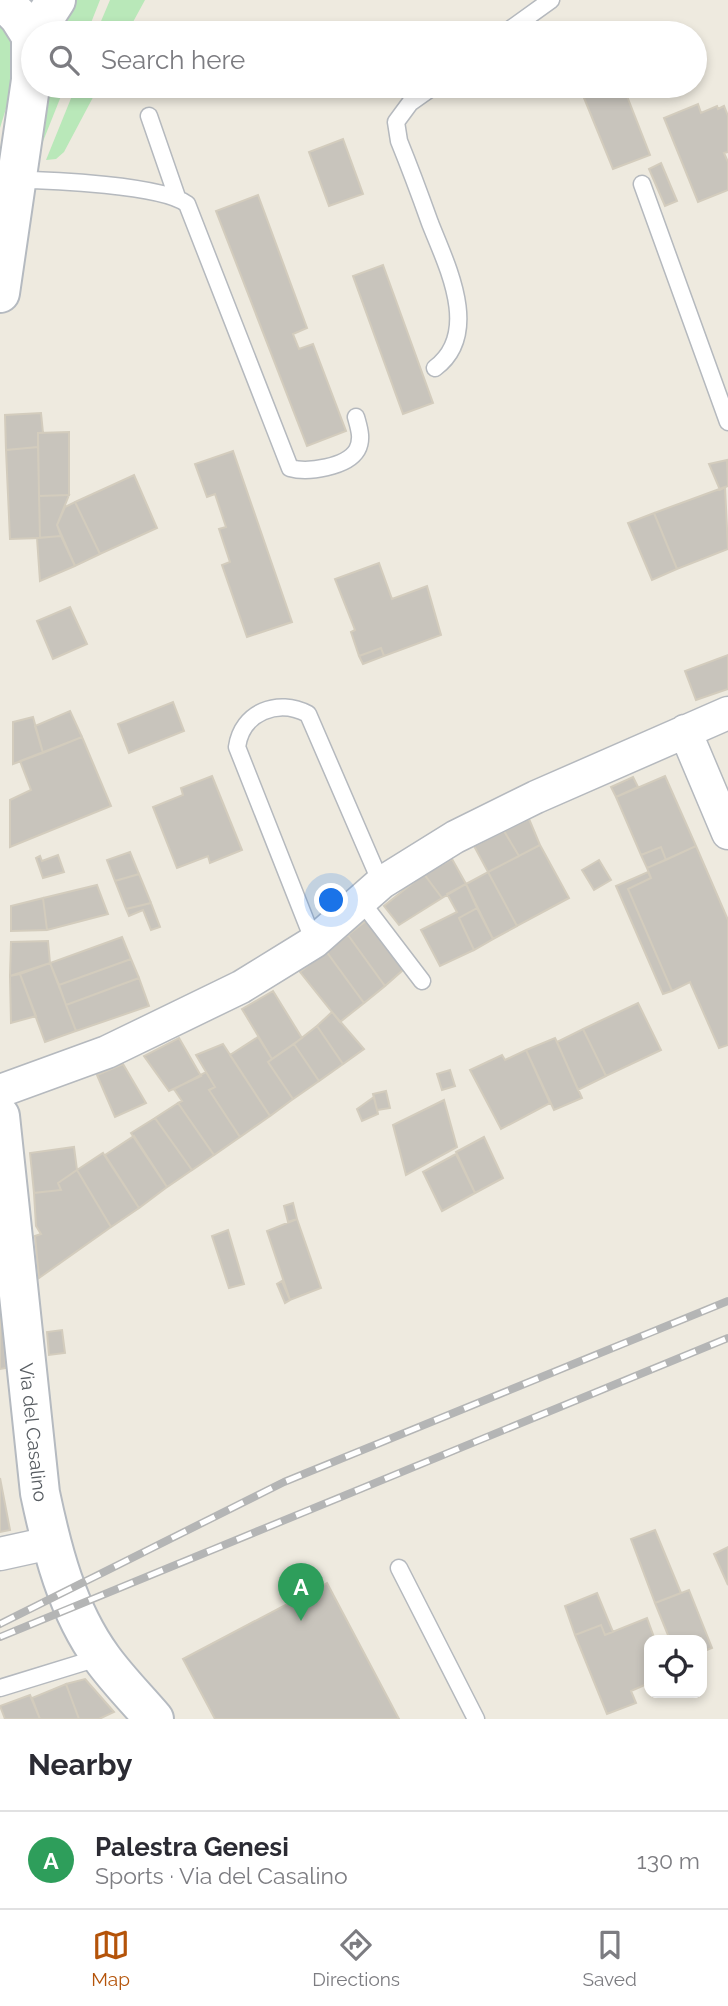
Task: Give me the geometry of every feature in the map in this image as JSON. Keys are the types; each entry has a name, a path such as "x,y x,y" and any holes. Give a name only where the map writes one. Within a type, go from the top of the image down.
{"street":[{"path":"2,0 21,21"},
{"path":"45,21 56,0"},
{"path":"0,293 29,98"},
{"path":"0,1091 107,1052 241,987 314,942 371,892 455,837 536,797 728,713"},
{"path":"685,731 728,833"},
{"name":"Via del Casalino","path":"0,1116 40,1493 50,1543 66,1592 101,1657 154,1719"},
{"path":"0,1554 50,1543"}],"lane":[{"path":"522,21 551,0"},
{"path":"417,98 396,122 399,141 454,285 459,317 454,346 435,368"},
{"path":"149,116 177,197 192,212 290,468 300,471 317,469 349,458 358,449 361,433 356,417"},
{"path":"16,180 104,186 177,197"},
{"path":"642,184 728,422"},
{"path":"314,942 237,747 239,733 252,718 269,709 292,705 308,714 371,892 422,981"},
{"path":"399,1568 476,1719"},
{"path":"0,1688 101,1657"}],"green space":[{"path":"67,0 100,0 92,21 61,21"},
{"path":"110,0 145,0 134,21 101,21"},
{"path":"0,22 12,47 14,74 0,128"},
{"path":"45,98 60,98 38,154"},
{"path":"71,98 93,98 64,152 56,159 46,160"}],"building":[{"path":"584,98 628,98 650,155 613,169"},
{"path":"698,104 701,113 724,106 728,116 728,152 724,153 728,162 728,190 698,202 664,118"},
{"path":"343,139 363,194 329,206 309,152"},
{"path":"661,163 677,201 665,206 649,169"},
{"path":"258,195 307,328 293,334 299,349 313,344 346,431 307,446 216,211"},
{"path":"383,265 433,403 403,414 353,276"},
{"path":"41,413 43,433 38,433 38,447 6,450 5,415"},
{"path":"69,432 69,495 39,496 38,433"},
{"path":"38,447 40,538 10,539 6,450"},
{"path":"233,451 292,622 247,637 222,565 230,562 219,529 226,527 215,494 207,497 195,464"},
{"path":"727,460 728,486 720,490 709,464"},
{"path":"134,475 157,528 100,554 75,502"},
{"path":"725,487 728,549 677,569 654,513"},
{"path":"69,495 57,525 61,536 40,538 39,496"},
{"path":"75,502 100,554 75,566 57,525 65,507"},
{"path":"654,513 677,569 652,580 628,523"},
{"path":"61,536 75,566 40,581 37,538"},
{"path":"379,563 392,599 427,586 441,635 384,656 381,648 359,656 351,632 355,630 335,579"},
{"path":"70,607 87,644 53,659 37,621"},
{"path":"381,648 384,656 363,664 359,656"},
{"path":"728,655 728,689 696,700 685,671"},
{"path":"173,702 184,731 129,753 118,724"},
{"path":"70,711 82,737 43,753 35,726"},
{"path":"33,717 43,753 13,764 13,722"},
{"path":"82,737 111,806 10,847 10,800 31,790 20,761"},
{"path":"212,776 242,850 210,863 208,856 177,868 153,807 183,795 181,788"},
{"path":"665,776 696,846 666,860 661,847 641,855 616,797"},
{"path":"633,777 638,787 616,797 611,787"},
{"path":"529,819 540,845 519,856 504,831"},
{"path":"504,831 519,856 488,872 474,846"},
{"path":"540,845 569,898 517,926 488,872"},
{"path":"696,846 728,920 728,1045 719,1048 690,982 672,991 628,889 651,878 647,868"},
{"path":"661,847 666,860 647,868 641,855"},
{"path":"130,852 139,874 115,881 107,860"},
{"path":"58,855 64,872 43,878 36,858 40,856 42,861"},
{"path":"452,859 466,884 442,898 424,874"},
{"path":"599,860 611,880 594,890 582,870"},
{"path":"488,872 517,926 493,939 466,884"},
{"path":"648,872 651,878 628,889 672,991 663,994 616,886"},
{"path":"139,874 151,903 126,909 115,881"},
{"path":"424,874 442,898 399,925 384,906"},
{"path":"466,884 477,908 459,918 474,950 440,966 421,930 457,912 447,894"},
{"path":"97,885 108,914 47,930 43,898"},
{"path":"43,898 47,930 11,931 11,906"},
{"path":"151,903 160,927 151,930 143,910 129,916 126,909"},
{"path":"477,908 493,939 474,950 459,918"},
{"path":"367,920 403,970 385,986 348,935"},
{"path":"348,935 385,986 364,1003 326,951"},
{"path":"122,937 131,959 59,985 50,963"},
{"path":"48,941 50,963 10,976 11,942"},
{"path":"326,951 364,1003 340,1022 300,972"},
{"path":"131,959 139,978 66,1005 59,985"},
{"path":"50,963 76,1031 45,1042 20,974"},
{"path":"20,974 36,1016 11,1023 10,976"},
{"path":"139,978 149,1006 76,1031 66,1005"},
{"path":"273,991 302,1038 272,1059 242,1009"},
{"path":"638,1003 661,1050 606,1076 583,1029"},
{"path":"332,1012 364,1049 343,1064 317,1026"},
{"path":"317,1026 343,1064 319,1081 294,1044"},
{"path":"583,1029 606,1076 578,1090 557,1042"},
{"path":"258,1037 272,1059 268,1062 293,1099 270,1116 230,1055"},
{"path":"179,1038 201,1076 169,1091 144,1056"},
{"path":"555,1038 582,1098 554,1110 526,1050"},
{"path":"223,1044 270,1116 240,1137 209,1090 215,1087 196,1055"},
{"path":"294,1044 319,1081 293,1099 268,1062"},
{"path":"526,1050 550,1103 501,1129 470,1070 502,1055 505,1060"},
{"path":"123,1064 146,1103 115,1117 97,1075"},
{"path":"450,1070 455,1086 442,1090 437,1074"},
{"path":"206,1072 215,1087 209,1090 240,1137 214,1155 178,1103 182,1101 174,1089"},
{"path":"386,1091 390,1108 377,1110 373,1094"},
{"path":"374,1097 378,1114 362,1121 357,1109"},
{"path":"444,1100 457,1147 406,1175 393,1125"},
{"path":"178,1103 214,1155 192,1170 155,1118"},
{"path":"155,1118 192,1170 167,1187 131,1133"},
{"path":"134,1136 167,1187 139,1208 105,1155"},
{"path":"484,1137 503,1178 475,1193 456,1152"},
{"path":"74,1147 77,1170 58,1183 61,1190 34,1193 30,1153"},
{"path":"103,1153 139,1208 111,1227 77,1170"},
{"path":"456,1154 475,1193 442,1211 423,1172"},
{"path":"77,1170 111,1227 39,1278 35,1236 41,1234 36,1226 34,1193 61,1190 58,1183"},
{"path":"293,1203 297,1219 288,1222 284,1206"},
{"path":"297,1219 321,1288 290,1300 267,1231"},
{"path":"228,1230 244,1284 229,1288 212,1236"},
{"path":"282,1281 290,1300 285,1303 277,1284"},
{"path":"0,1294 6,1368 0,1369"},
{"path":"62,1330 65,1353 49,1355 47,1332"},
{"path":"0,1478 10,1530 0,1532"},
{"path":"655,1530 681,1593 655,1603 631,1539"},
{"path":"728,1547 728,1585 714,1554"},
{"path":"327,1583 399,1719 215,1719 183,1659"},
{"path":"689,1590 707,1635 668,1635 655,1603"},
{"path":"597,1593 613,1632 605,1635 601,1625 575,1635 565,1606"},
{"path":"647,1618 653,1635 644,1635 644,1685 631,1691 636,1703 607,1714 575,1635 601,1625 605,1635"},
{"path":"707,1635 712,1648 707,1650"},
{"path":"85,1679 114,1712 99,1719 79,1719 66,1684"},
{"path":"66,1684 79,1719 40,1719 32,1698"},
{"path":"30,1695 40,1719 5,1719 0,1706"}],"railway":[{"path":"0,1624 284,1482 728,1301"},
{"path":"0,1637 728,1338"}],"place":[{"name":"Palestra Genesi","path":"301,1621"}]}
